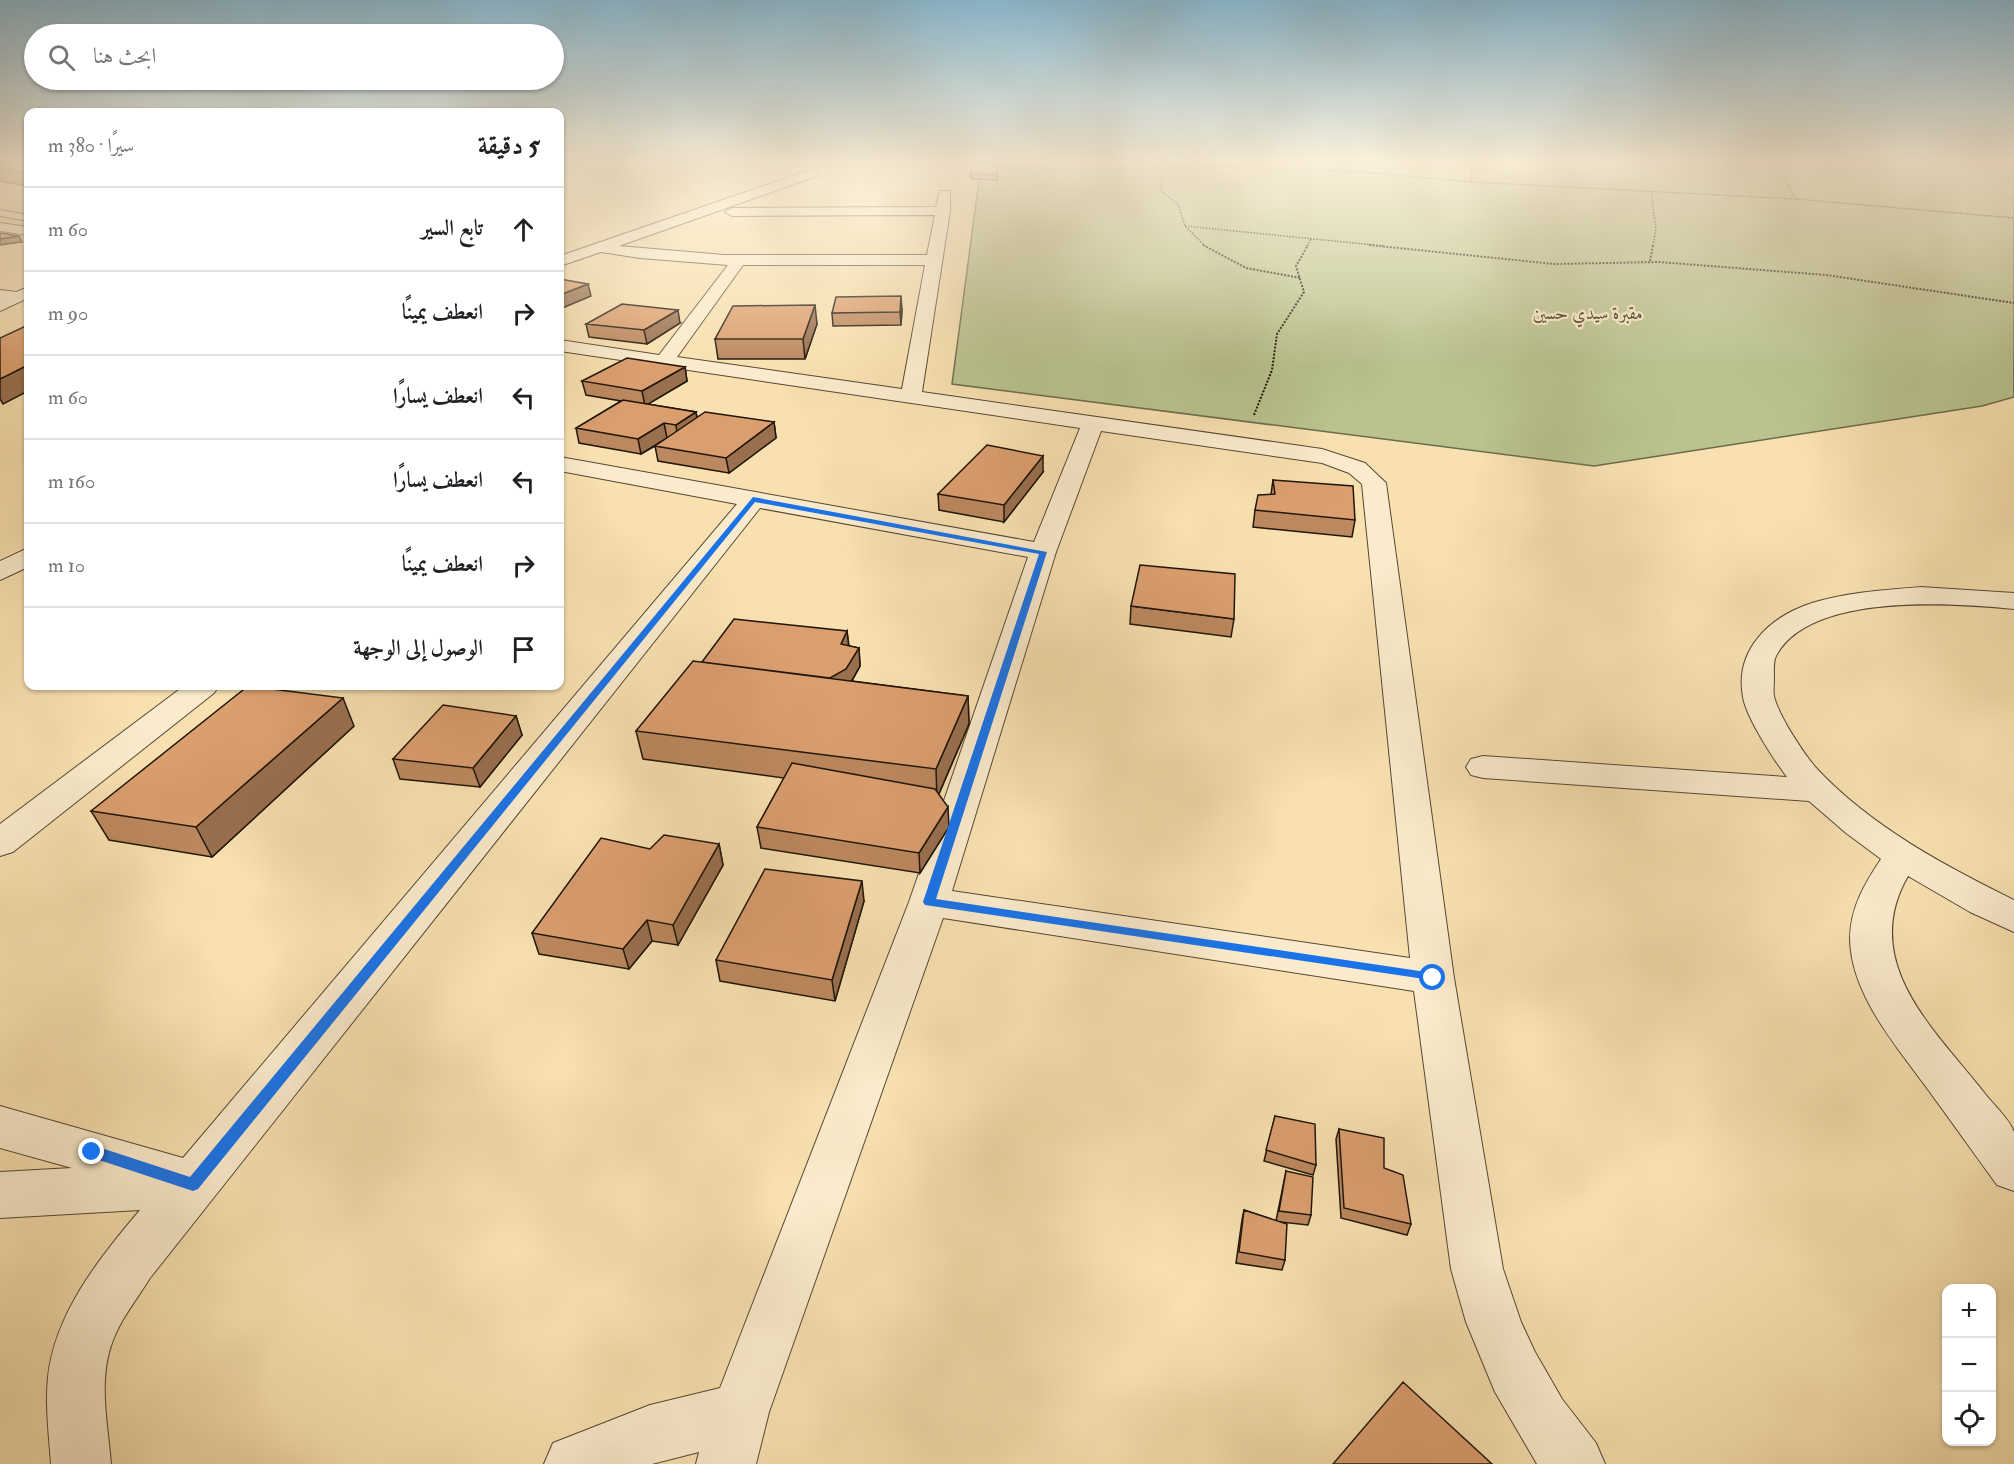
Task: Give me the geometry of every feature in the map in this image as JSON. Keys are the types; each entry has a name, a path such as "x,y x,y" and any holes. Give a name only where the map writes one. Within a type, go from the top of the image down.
{"street":[{"path":"564,260 645,231"},
{"path":"911,396 940,231"},
{"path":"599,247 671,258 935,260"},
{"path":"664,361 740,259"},
{"path":"0,295 24,295"},
{"path":"0,306 24,295"},
{"path":"564,347 1322,456 1356,467 1374,483 1433,978 1477,1269 1488,1311 1507,1358 1533,1406 1575,1464"},
{"path":"574,1464 650,1435 733,1438 929,902 1043,552 1094,423"},
{"path":"564,465 1043,552"},
{"path":"81,1464 76,1394 81,1350 100,1305 131,1260 753,500"},
{"path":"0,572 24,558"},
{"path":"2014,602 1949,595 1900,595 1857,600 1821,608 1791,621 1770,639 1758,661 1755,688 1764,718 1786,752 1819,790 1902,855 1969,895 2014,917"},
{"path":"0,843 197,690"},
{"path":"1483,766 1819,790"},
{"path":"1902,855 1879,893 1871,916 1871,943 1877,970 1890,1000 1911,1032 2014,1169"},
{"path":"929,902 1433,978"},
{"path":"0,1127 82,1149 193,1184"},
{"path":"0,1195 193,1184"}],"path":[{"path":"1190,231 1206,248 1246,268 1300,278"},
{"path":"1237,231 1554,264 1607,265 1650,261 1851,277 2014,303"},
{"path":"1650,261 1656,231"},
{"path":"1251,422 1272,370 1277,334 1304,292 1297,261 1311,239"}],"green space":[{"name":"مقبرة سيدي حسين","path":"972,231 2014,231 2014,397 1982,406 1594,466 952,384"}],"building":[{"path":"0,233 19,236 0,239"},
{"path":"564,280 588,284 564,293"},
{"path":"901,296 900,312 832,313 836,297"},
{"path":"622,304 678,310 644,330 586,324"},
{"path":"815,305 803,339 715,339 733,306"},
{"path":"24,327 24,367 0,379 0,338"},
{"path":"627,358 685,367 642,391 582,381"},
{"path":"623,400 696,412 676,425 664,423 638,439 576,428"},
{"path":"705,412 774,422 726,458 655,446"},
{"path":"987,445 1043,456 1004,505 938,494"},
{"path":"1273,480 1353,486 1355,520 1255,510 1258,495 1275,494"},
{"path":"1140,565 1235,574 1234,619 1131,606"},
{"path":"734,619 847,631 841,644 859,648 846,669 830,678 702,662"},
{"path":"693,661 968,696 936,769 636,731"},
{"path":"243,690 280,690 343,698 196,827 91,811"},
{"path":"443,705 516,716 473,768 393,759"},
{"path":"792,763 935,789 948,807 919,853 757,827"},
{"path":"664,835 719,844 673,925 647,920 623,949 532,933 601,838 650,849"},
{"path":"765,869 862,881 832,980 716,960"},
{"path":"1275,1116 1315,1124 1316,1165 1266,1150"},
{"path":"1339,1129 1384,1138 1384,1168 1403,1175 1411,1224 1344,1208"},
{"path":"1286,1171 1313,1177 1311,1215 1279,1211"},
{"path":"1244,1210 1287,1224 1285,1260 1239,1252"},
{"path":"1403,1382 1492,1464 1333,1464"}],"route":[{"path":"92,1152 193,1184 753,500 1043,552 929,902 1433,978"}]}
